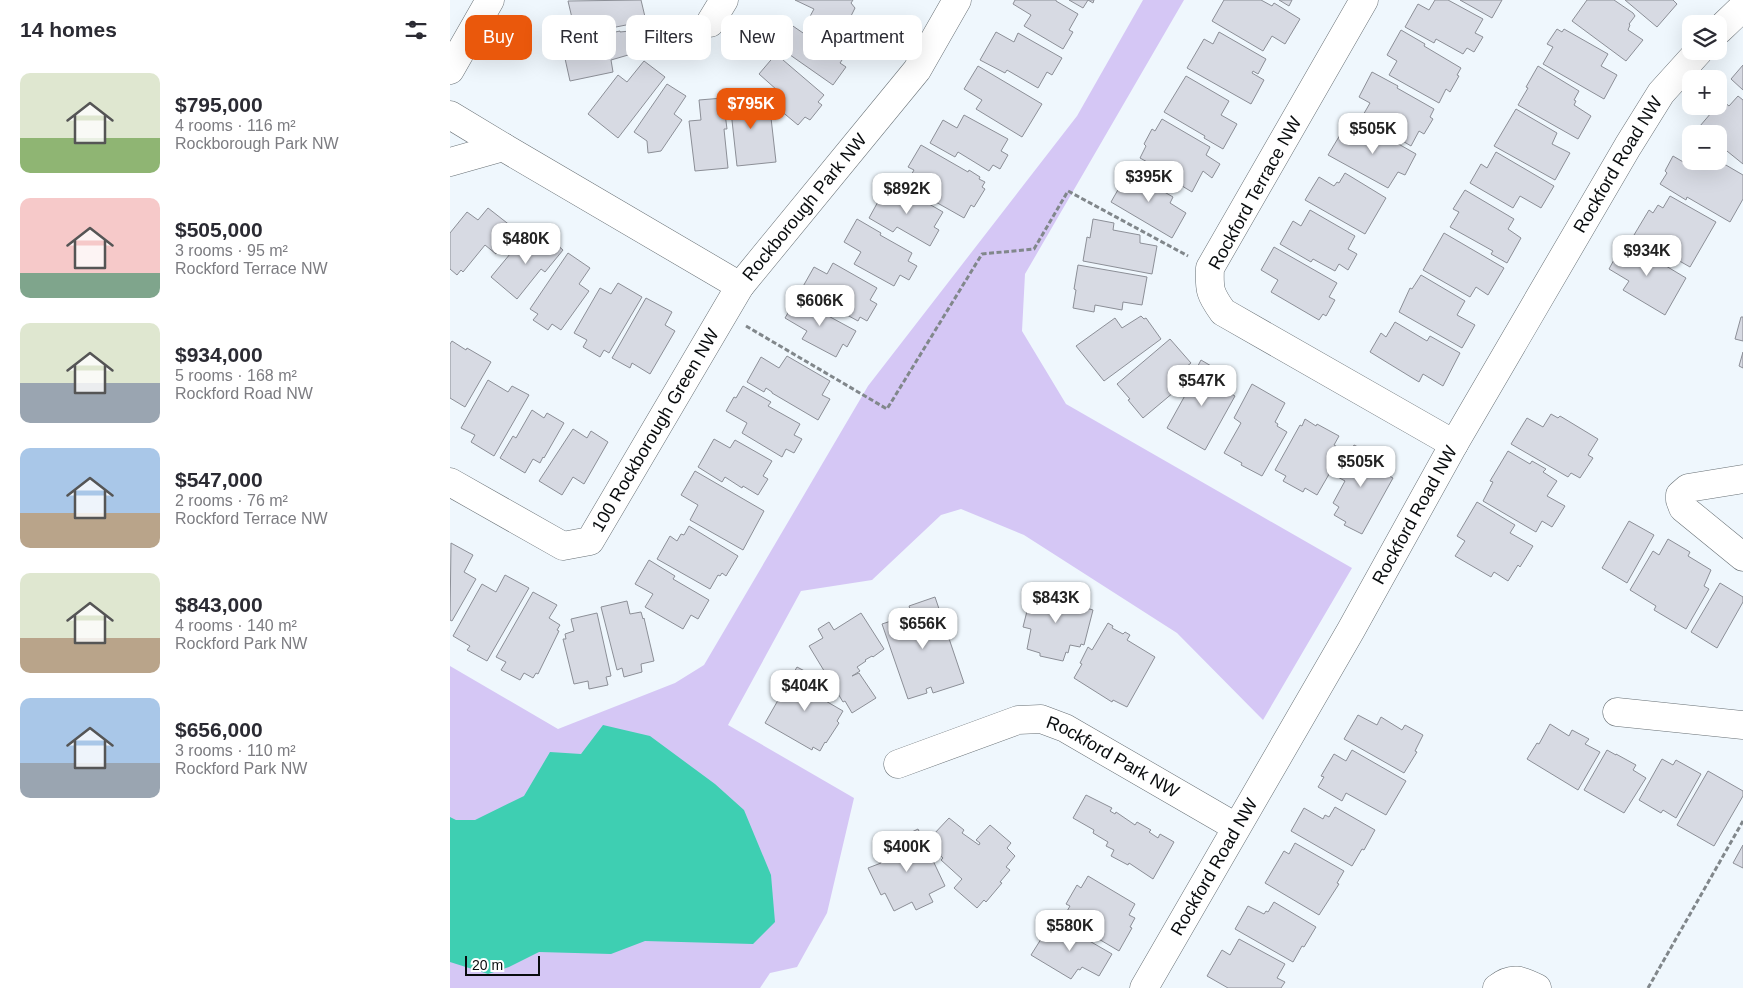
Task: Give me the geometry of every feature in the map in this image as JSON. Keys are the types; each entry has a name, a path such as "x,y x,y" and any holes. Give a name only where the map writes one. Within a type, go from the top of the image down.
{"street":[{"path":"450,70 490,0"},
{"name":"Rockborough Park NW","path":"450,115 740,286 917,70 957,0"},
{"name":"Rockford Terrace NW","path":"1364,0 1210,268 1209,289 1223,312 1454,444"},
{"path":"1727,22 1743,7"},
{"name":"Rockford Road NW","path":"1144,988 1351,630 1454,444 1652,108 1661,93 1691,60"},
{"path":"450,162 502,147"},
{"name":"100 Rockborough Green NW","path":"450,482 563,546 590,541 740,286"},
{"path":"1743,479 1688,488 1680,495 1683,508 1743,558"},
{"path":"1617,712 1743,725"},
{"name":"Rockford Park NW","path":"898,764 1018,720 1041,719 1065,728 1236,827"},
{"path":"1497,988 1506,981 1520,980 1537,988"}],"path":[{"path":"724,312 887,409 982,254 1034,248 1068,191 1210,268"},
{"path":"1648,988 1743,821"}],"shaded area":[{"path":"1143,0 1184,0 1025,274 1022,331 1066,404 1352,568 1263,720 1177,633 1024,535 961,509 941,515 872,580 801,591 728,725 854,798 827,913 797,967 770,973 760,988 450,988 450,666 558,729 675,683 704,665 868,386 1077,116"},
{"path":"603,725 650,736 715,784 744,810 771,875 775,922 753,944 645,941 611,954 539,952 509,967 488,974 450,962 450,817 456,820 475,820 524,796 550,752 581,754"}],"building":[{"path":"641,0 645,15 626,15 626,25 616,27 616,15 571,15 568,1"},
{"path":"795,0 853,0 851,3 855,8 852,15 811,15 814,9"},
{"path":"1015,0 1056,0 1078,14 1069,30 1073,32 1063,49 1024,26 1031,15 1013,4"},
{"path":"1069,0 1088,0 1083,8"},
{"path":"1224,0 1261,0 1272,6 1274,3 1300,19 1285,44 1272,36 1263,51 1212,21"},
{"path":"1279,0 1292,0 1289,6"},
{"path":"1435,0 1448,0 1483,19 1475,33 1483,37 1474,52 1467,48 1463,54 1436,39 1434,43 1405,27 1418,4 1429,10"},
{"path":"1460,0 1502,0 1492,18"},
{"path":"1587,0 1614,0 1635,16 1629,24 1628,30 1643,40 1626,61 1572,21"},
{"path":"1625,0 1673,0 1677,4 1657,27"},
{"path":"793,26 803,33 803,60 842,60 840,63 846,67 833,85 793,57"},
{"path":"1557,29 1562,32 1564,29 1608,54 1601,66 1617,75 1604,99 1543,64 1553,47 1547,44"},
{"path":"1401,30 1461,68 1457,75 1459,76 1450,92 1446,89 1439,103 1389,75 1397,61 1387,55"},
{"path":"626,31 626,56 616,59 616,32"},
{"path":"996,32 1014,42 1018,33 1062,58 1052,75 1047,72 1038,88 1007,70 1005,73 980,60"},
{"path":"1219,32 1266,59 1258,74 1253,71 1252,73 1264,80 1251,104 1187,68 1204,39 1213,44"},
{"path":"565,60 611,60 613,72 570,81"},
{"path":"771,60 783,60 824,95 818,102 822,105 810,120 805,117 798,125 768,100 777,90 759,74"},
{"path":"644,61 665,77 618,138 588,114 618,75 627,82"},
{"path":"1743,65 1743,90 1731,79"},
{"path":"978,66 1042,104 1022,137 976,109 982,100 964,89"},
{"path":"1538,66 1579,91 1574,100 1576,101 1574,105 1591,116 1578,139 1518,105"},
{"path":"1372,72 1434,109 1430,117 1433,119 1424,134 1419,131 1411,146 1362,117 1370,103 1359,97"},
{"path":"1186,76 1229,101 1221,115 1237,124 1223,149 1164,112"},
{"path":"667,84 686,96 674,114 682,120 661,151 648,153 647,141 634,132"},
{"path":"755,90 758,110 770,109 776,162 737,166 729,93"},
{"path":"1738,96 1743,100 1743,164 1727,151 1727,125 1701,125 1709,115 1727,115 1727,104 1729,106"},
{"path":"723,98 727,129 724,129 728,168 695,171 689,121 701,120 699,100"},
{"path":"1516,109 1557,133 1552,144 1570,153 1555,180 1494,146"},
{"path":"964,115 1008,139 1001,151 1008,155 1000,169 993,165 989,171 958,152 955,157 930,143 943,120 957,128"},
{"path":"1162,119 1210,147 1206,155 1220,164 1212,178 1203,171 1192,192 1169,178 1171,175 1140,158 1146,146 1144,144 1152,129 1155,131"},
{"path":"1360,125 1366,128 1367,126 1416,154 1405,175 1398,172 1388,188 1328,155 1343,130 1354,136"},
{"path":"921,145 968,172 969,170 985,182 982,187 985,189 974,207 971,205 964,218 911,188 916,180 910,177 914,170 908,167"},
{"path":"1496,152 1554,186 1541,208 1520,196 1513,208 1470,183 1481,164 1487,168"},
{"path":"1673,156 1682,161 1682,170 1727,170 1727,166 1743,175 1743,199 1730,222 1687,197 1686,200 1660,184 1667,173 1665,171"},
{"path":"1134,167 1153,177 1149,183 1173,197 1170,203 1186,213 1172,238 1111,202 1123,181 1125,182"},
{"path":"1345,173 1386,198 1365,234 1305,200 1319,177 1334,186 1337,182 1339,183"},
{"path":"885,189 898,197 903,189 943,212 934,227 939,230 930,246 897,227 893,232 869,218"},
{"path":"1465,190 1514,219 1508,229 1521,238 1507,263 1491,254 1493,251 1450,227 1459,212 1453,209"},
{"path":"1670,196 1716,222 1690,267 1634,235 1649,210 1653,213 1658,205 1663,208"},
{"path":"488,208 516,230 496,254 485,245 463,272 461,270 457,275 450,269 450,233 467,212 478,220"},
{"path":"1310,210 1355,236 1348,249 1357,254 1348,270 1339,264 1335,271 1313,259 1311,262 1280,244 1293,221 1301,226"},
{"path":"857,219 881,233 880,235 912,253 908,261 917,266 909,280 900,275 894,286 854,264 861,252 844,242"},
{"path":"1093,219 1114,223 1113,230 1140,235 1140,243 1157,246 1152,274 1083,261 1087,237 1090,238"},
{"path":"543,233 563,250 545,272 541,269 517,299 491,277 520,242 529,249"},
{"path":"1444,233 1504,268 1488,295 1476,287 1470,297 1423,270"},
{"path":"1629,239 1658,256 1656,260 1686,278 1665,315 1623,290 1629,281 1609,269"},
{"path":"1274,247 1337,283 1329,297 1335,300 1326,316 1323,314 1319,320 1271,292 1278,280 1261,270"},
{"path":"568,253 590,268 579,284 589,291 561,330 552,324 548,330 533,320 538,314 530,309"},
{"path":"833,263 877,288 870,300 877,304 867,321 860,317 858,321 801,290 814,267 827,274"},
{"path":"1078,265 1147,277 1142,305 1123,302 1122,310 1095,305 1094,312 1073,308"},
{"path":"1421,275 1465,301 1457,315 1475,325 1462,348 1399,312 1410,288 1412,289"},
{"path":"618,283 642,297 609,353 604,350 600,357 583,347 587,340 574,333 600,288 611,294"},
{"path":"798,296 822,309 821,312 856,331 847,347 843,344 836,357 802,339 807,331 785,318"},
{"path":"646,298 672,312 665,325 675,331 650,374 632,363 630,368 612,358"},
{"path":"1141,316 1144,319 1146,318 1161,339 1104,381 1076,346 1115,318 1122,328"},
{"path":"1741,317 1743,317 1743,341 1735,339"},
{"path":"1395,322 1427,341 1430,336 1460,353 1443,386 1423,374 1419,382 1370,352 1381,333 1386,337"},
{"path":"1170,339 1191,363 1172,378 1180,387 1143,418 1117,384"},
{"path":"452,341 491,362 465,407 450,398 450,344"},
{"path":"1743,352 1743,368 1739,366"},
{"path":"787,356 830,381 822,395 830,399 818,420 766,388 764,392 747,382 761,357 779,368"},
{"path":"1201,360 1228,376 1221,388 1235,396 1205,450 1167,428 1193,381 1191,379"},
{"path":"488,380 508,392 512,386 529,395 494,456 471,442 475,435 461,428"},
{"path":"1252,384 1285,403 1275,422 1278,424 1277,426 1287,432 1262,476 1224,453 1241,423 1234,418"},
{"path":"743,386 771,402 768,406 800,424 794,435 802,439 794,453 786,449 782,457 742,433 747,423 726,411"},
{"path":"532,410 544,418 547,413 564,423 544,458 540,463 533,459 525,473 500,458 513,436 516,438"},
{"path":"1551,414 1558,418 1560,416 1598,439 1588,455 1593,458 1580,478 1571,473 1568,477 1511,444 1527,418 1543,427"},
{"path":"1305,419 1339,436 1334,445 1343,450 1317,495 1305,488 1303,492 1283,481 1286,476 1275,470"},
{"path":"573,429 587,438 591,431 608,442 584,484 573,477 562,495 539,481"},
{"path":"714,439 730,448 735,440 772,461 763,476 768,479 758,495 743,486 742,488 725,477 722,482 698,467"},
{"path":"1354,445 1388,462 1382,472 1393,478 1362,534 1344,525 1346,522 1334,515 1339,507 1333,503 1345,481 1336,476"},
{"path":"1508,451 1530,464 1532,461 1546,469 1543,472 1557,481 1547,496 1565,506 1552,527 1542,521 1536,532 1483,501 1493,482 1490,481"},
{"path":"695,471 764,511 743,550 690,520 698,505 681,495"},
{"path":"1477,502 1515,525 1510,533 1533,546 1520,567 1518,565 1508,581 1494,572 1491,577 1455,556 1465,541 1457,536"},
{"path":"1629,521 1654,535 1627,583 1602,568"},
{"path":"689,526 738,556 726,576 722,573 720,576 718,575 710,589 657,559 670,536 677,541 681,534 684,535"},
{"path":"1668,539 1690,552 1688,556 1711,570 1704,586 1709,589 1686,629 1654,610 1656,606 1630,590 1653,551 1659,555"},
{"path":"451,543 473,555 464,572 476,579 452,621 450,620"},
{"path":"649,560 675,576 673,579 709,600 698,619 691,615 683,629 645,607 653,594 635,584"},
{"path":"505,575 529,588 487,661 467,650 470,646 453,636 482,584 496,592"},
{"path":"1720,583 1743,597 1743,602 1717,648 1691,632"},
{"path":"1033,587 1072,597 1072,600 1081,602 1080,606 1093,610 1084,645 1081,644 1080,647 1070,645 1063,661 1040,656 1040,653 1027,649 1031,629 1023,627"},
{"path":"533,592 557,605 549,618 560,625 557,630 559,631 538,674 536,673 533,678 524,673 520,680 501,670 506,662 496,657"},
{"path":"935,597 964,683 933,693 931,687 926,689 927,693 908,699 882,624 912,614 909,606"},
{"path":"627,601 630,614 641,612 644,618 654,661 641,664 642,672 624,677 622,668 617,670 601,607"},
{"path":"597,613 611,676 606,677 608,685 589,689 588,681 574,684 563,639 566,639 565,634 574,631 571,619"},
{"path":"861,613 884,649 865,660 857,667 860,671 852,676 859,673 876,698 852,713 845,701 843,702 809,646 823,638 818,629 829,622 834,630"},
{"path":"1108,623 1113,626 1112,628 1123,634 1125,632 1130,635 1127,640 1155,657 1127,707 1113,700 1112,702 1074,678 1082,664 1080,663 1088,647 1092,650"},
{"path":"797,667 818,678 812,688 826,696 824,700 843,711 837,721 839,723 820,751 813,747 812,750 765,723"},
{"path":"1358,715 1377,725 1381,717 1402,730 1405,725 1423,735 1415,751 1417,752 1404,773 1344,739"},
{"path":"1550,724 1569,736 1572,730 1589,739 1585,744 1600,752 1578,790 1527,759 1537,743 1539,744"},
{"path":"1352,750 1406,781 1386,815 1346,793 1342,801 1318,787 1324,777 1321,776 1334,754 1346,761"},
{"path":"1607,750 1636,765 1633,770 1646,778 1624,813 1584,790"},
{"path":"1662,759 1673,765 1676,760 1701,774 1676,818 1663,810 1661,813 1639,800"},
{"path":"1708,771 1743,791 1743,796 1714,846 1677,825"},
{"path":"1086,795 1112,808 1110,811 1115,814 1116,812 1135,825 1137,822 1151,830 1149,832 1158,838 1160,834 1174,842 1153,879 1129,863 1128,865 1111,856 1114,850 1106,846 1108,842 1093,833 1094,830 1073,818"},
{"path":"1335,807 1375,830 1352,866 1291,831 1304,808 1323,819 1325,815 1329,817"},
{"path":"949,818 964,830 962,833 979,845 980,843 976,840 990,825 1011,843 1007,848 1015,856 1006,867 1010,870 986,902 984,900 977,908 954,888 962,879 941,860 943,858 936,852 939,848 930,841 935,837 933,835"},
{"path":"918,829 945,886 929,894 933,902 916,910 912,902 894,911 885,893 881,895 868,868 881,863 880,860 888,856 883,846"},
{"path":"1295,843 1344,871 1337,883 1339,884 1319,915 1265,883 1284,851 1289,854"},
{"path":"1743,845 1743,868 1733,863"},
{"path":"1088,876 1135,904 1129,915 1135,918 1130,927 1132,928 1119,951 1063,918 1070,906 1066,904 1077,885 1081,888"},
{"path":"1274,902 1316,927 1293,962 1235,929 1248,906 1264,914 1266,911 1268,912"},
{"path":"1053,920 1112,954 1099,976 1082,967 1080,970 1078,969 1071,979 1031,955"},
{"path":"1239,939 1285,964 1277,978 1285,982 1281,988 1228,988 1207,976 1222,950 1230,955"}]}
